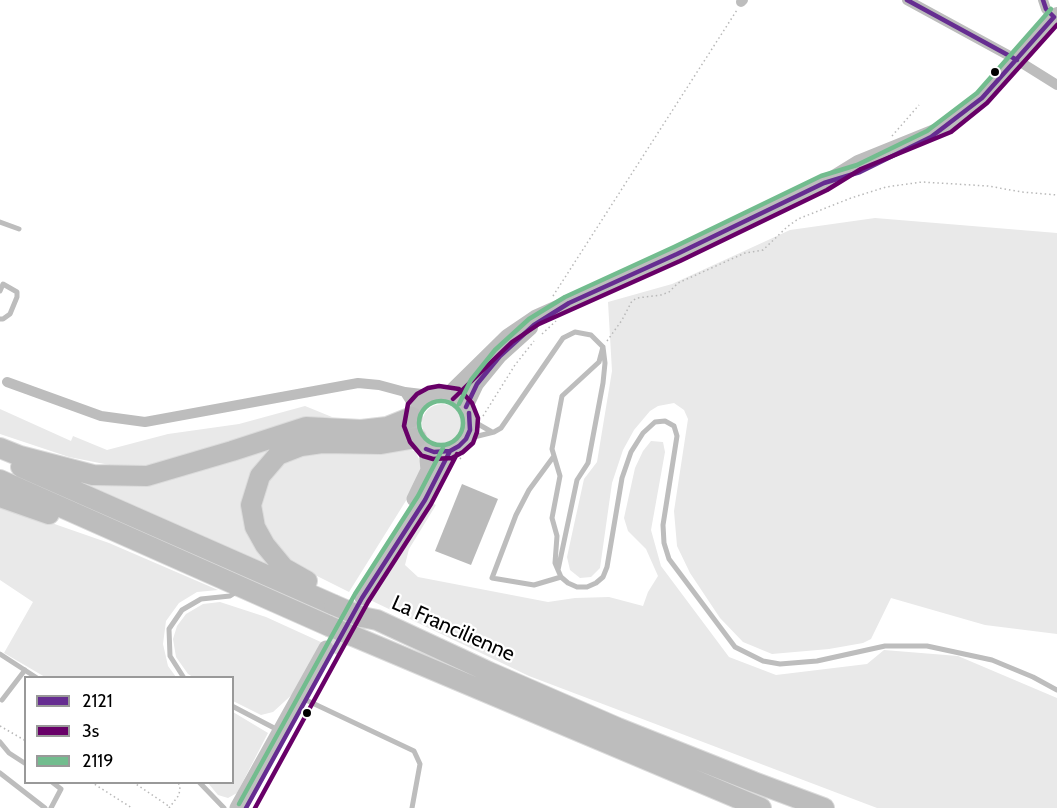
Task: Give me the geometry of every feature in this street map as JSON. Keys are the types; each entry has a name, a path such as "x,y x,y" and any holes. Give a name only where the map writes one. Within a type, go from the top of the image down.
{"highway":[{"path":"0,448 93,476 147,476 306,427 361,430 387,427 414,412"},
{"path":"356,606 325,592 284,568 265,545 255,527 251,506 260,476 278,455 301,446 322,443 421,443"},
{"name":"La Francilienne","path":"0,458 356,606 489,672 618,728 824,808"},
{"path":"0,480 328,626 761,808"},
{"path":"0,497 96,530 113,530"}],"main road":[{"path":"356,606 425,500 447,458 469,438 472,417 461,401 447,394 429,395 422,400 414,412 412,431 421,443 447,458"},
{"path":"356,606 428,470 421,443"},
{"path":"237,808 279,731 329,650 306,700 246,808"}],"street":[{"path":"907,0 1017,60 1057,85"},
{"path":"447,394 507,336 535,317 688,249 824,183 860,171 931,137 982,98 1056,16 1046,9 1043,0"},
{"path":"472,417 477,384 500,356 558,306"},
{"path":"3,381 101,416 145,422 358,383 429,395"},
{"path":"405,392 414,412"}],"lane":[{"path":"0,222 19,229"},
{"path":"0,291 3,284 16,292 17,297 10,314 0,319"},
{"path":"469,438 501,428 563,338 575,332 591,335 603,346 605,363 603,383 588,463 577,480 566,528 560,574"},
{"path":"603,346 599,362 562,396 552,449 560,476 552,518 557,536 555,563 568,584 587,587 596,584 603,577 607,567 622,478 631,452 642,433 655,422 665,421 674,426 677,436 663,525 664,543 669,559 735,647 756,658 780,664 817,661 885,646 927,646 992,660 1057,690"},
{"path":"472,417 494,432"},
{"path":"554,456 529,490 516,515 492,578 534,585 560,574"},
{"path":"555,528 561,531 566,528"},
{"path":"183,676 170,656 169,629 182,610 201,599 231,596 241,588"},
{"path":"0,654 34,676"},
{"path":"1,701 25,670"},
{"path":"306,700 414,751 420,764 412,808"},
{"path":"234,707 279,731"},
{"path":"0,742 9,753 24,763"},
{"path":"0,773 45,808"},
{"path":"51,808 61,789 54,784"},
{"path":"200,784 224,808"}],"path":[{"path":"472,417 536,339 560,316 557,292 742,1"},
{"path":"893,135 919,105"},
{"path":"603,346 622,320 632,301 637,298 669,292 678,283 745,253 763,250 798,219 851,198 886,187 922,182 988,186 1057,195"},
{"path":"557,292 558,306"},
{"path":"447,458 452,467 461,457 469,438"},
{"path":"0,726 24,740"},
{"path":"93,784 132,808"},
{"path":"134,784 169,808 179,795 178,784"}],"shaded area":[{"path":"875,218 1057,233 1057,634 985,625 891,598 871,639 863,643 829,649 772,654 743,642 720,618 690,573 677,546 674,511 688,419 684,410 674,403 658,406 650,411 634,430 623,450 612,483 600,568 591,577 580,578 570,570 567,557 584,479 597,462 612,371 608,302 672,284 790,230"},
{"path":"442,404 450,405 456,410 461,416 461,432 456,438 450,443 442,444 434,443 428,438 423,432 422,424 423,416 428,410 434,405"},
{"path":"305,406 332,417 296,421 155,465 120,467 69,457 0,434 0,409 71,441 73,436 107,450 168,434 239,424"},
{"path":"651,441 663,442 665,452 651,530 661,566 729,657 776,675 867,664 884,650 958,656 1057,698 1057,808 877,808 529,676 368,599 430,502 436,505 409,549 405,565 418,577 548,602 609,597 643,606 658,576 646,549 628,531 624,518 635,468"},
{"path":"280,442 246,490 274,570 84,487 82,482"},
{"path":"408,449 415,451 422,465 417,483 349,592 285,560 258,514 260,493 286,456 305,450"},
{"path":"462,484 498,499 471,565 435,551"},
{"path":"0,505 109,543 218,590 197,592 179,603 166,621 163,644 168,666 175,676 43,676 4,653 33,602 0,580"},
{"path":"220,602 266,617 323,643 296,691 273,712 261,715 234,702 234,676 191,676 176,657 173,639 177,626 186,614 203,604"},
{"path":"234,713 268,733 237,793 228,798 218,795 209,784 234,784"}],"tunnel":[{"path":"332,652 359,604"}],"transit line":[{"name":"2121","path":"907,0 1017,60"},
{"name":"2121","path":"466,407 477,384 500,356 534,325 569,303 824,183 860,172 931,137 982,98 1054,17 1046,9 1043,0"},
{"name":"2119","path":"459,404 471,380 495,350 529,319 565,297 821,176 857,165 927,131 977,93 1051,9"},
{"name":"3s","path":"453,399 512,342 539,324 680,261 827,190 861,169 951,132 987,103 1057,25"},
{"name":"3s","path":"421,455 410,442 404,426 408,404 417,394 428,388 439,386 459,389 472,403 478,418 473,443 452,458 433,459 423,456"},
{"name":"2119","path":"441,401 457,407 463,423 457,439 441,445 425,439 419,423 425,407 441,401"},
{"name":"2121","path":"426,449 434,452 450,451 459,446 466,439 470,430 469,413"},
{"name":"2119","path":"239,804 355,594 418,496 443,448"},
{"name":"2121","path":"246,808 362,598 425,500 450,451"},
{"name":"3s","path":"255,808 368,602 431,504 457,454"}]}
